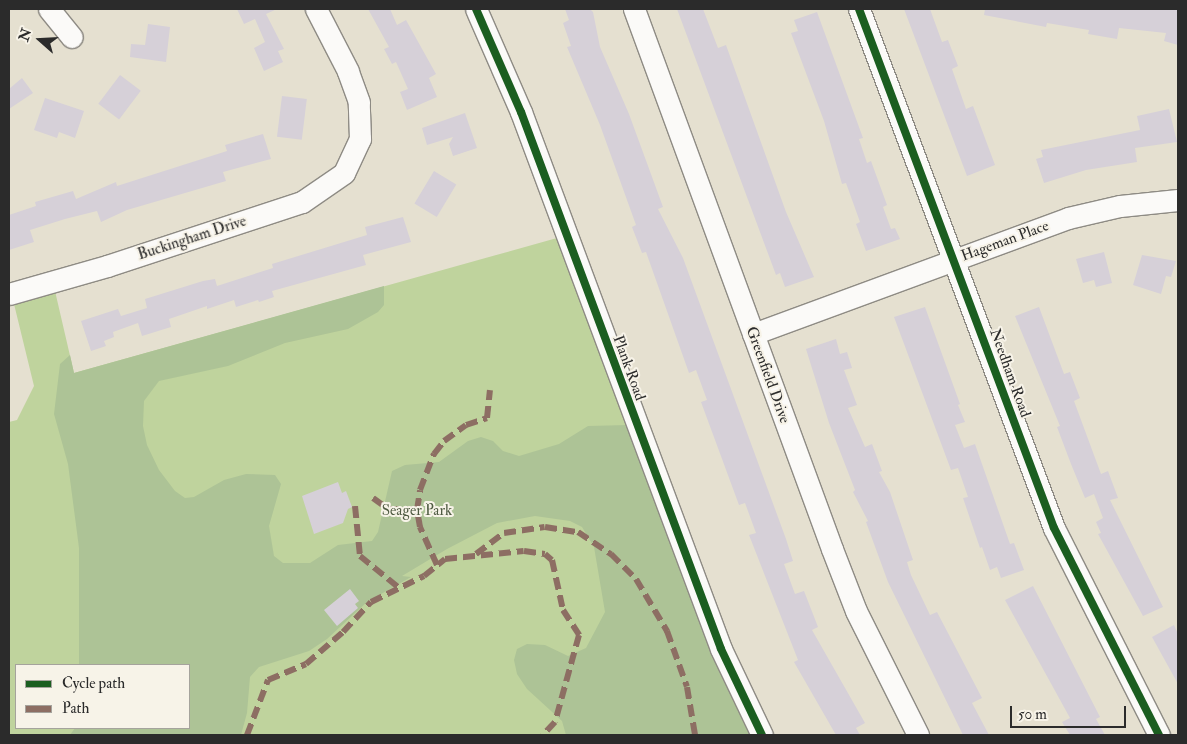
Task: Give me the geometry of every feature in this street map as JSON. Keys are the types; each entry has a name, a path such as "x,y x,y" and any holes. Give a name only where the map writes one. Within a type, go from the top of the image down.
{"street":[{"path":"49,9 72,37"},
{"name":"Buckingham Drive","path":"9,294 107,266 302,202 336,181 357,152 361,123 354,84 316,9"},
{"name":"Plank Road","path":"476,9 521,112 721,649 762,735"},
{"name":"Greenfield Drive","path":"634,9 856,611 918,735"},
{"name":"Needham Road","path":"859,9 1054,528 1160,735"},
{"name":"Hageman Place","path":"753,334 1068,218 1120,206 1178,200"}],"green space":[{"name":"Seager Park","path":"557,238 752,735 9,735 9,422 17,420 34,386 14,304 55,291 74,373"},
{"path":"384,286 384,305 378,312 348,329 285,343 228,366 159,381 144,401 143,426 147,445 159,470 175,491 185,498 194,497 224,480 246,474 275,475 281,484 269,526 274,556 283,563 310,563 338,545 372,541 378,532 392,471 405,465 439,462 468,441 481,437 493,441 503,451 519,456 559,444 588,426 628,425 752,735 566,735 562,721 527,689 517,674 514,660 517,649 527,644 545,645 568,656 586,648 605,612 594,547 582,527 570,521 535,516 497,523 447,549 402,576 411,577 367,602 327,639 309,651 259,667 250,677 247,713 241,735 70,735 74,729 190,729 190,664 79,664 79,548 68,464 54,414 60,364 70,355 74,373"}],"building":[{"path":"237,9 277,9 266,14 284,49 278,51 283,62 264,71 254,48 265,42 255,19 244,24"},
{"path":"368,9 390,9 397,25 406,20 436,74 429,78 437,97 407,110 400,92 408,89 396,62 392,64 384,49 389,47"},
{"path":"565,9 590,9 593,12 600,47 629,114 663,207 658,209 683,258 786,539 793,561 784,564 795,594 804,591 818,627 812,630 865,723 856,728 860,735 836,735 794,662 798,660 749,535 756,533 745,503 739,505 701,402 707,400 696,370 689,373 646,252 642,253 632,227 636,225 600,125 567,47 571,46 563,23 569,20"},
{"path":"677,9 703,9 718,48 726,45 786,212 814,277 785,287 780,273 776,275"},
{"path":"904,9 930,9 942,42 948,40 958,66 952,69 966,109 973,106 995,165 967,176"},
{"path":"985,9 1178,9 1178,45 1164,41 1166,33 1119,28 1117,39 1088,34 1089,30 1047,23 1046,27 984,15"},
{"path":"817,12 863,138 859,139 867,163 871,161 887,205 883,207 891,229 895,228 900,239 866,251 856,224 860,222 846,183 842,184 824,121 791,33 798,31 794,20"},
{"path":"148,24 170,27 166,62 130,57 131,44 145,45"},
{"path":"120,75 141,91 119,119 98,104"},
{"path":"22,78 33,93 9,109 9,89"},
{"path":"282,96 307,99 302,140 277,137"},
{"path":"45,98 84,111 75,138 59,132 57,138 34,130"},
{"path":"1169,109 1177,142 1135,148 1137,162 1086,170 1044,183 1036,159 1043,157 1041,150 1140,130 1137,116"},
{"path":"465,113 477,148 453,156 449,144 453,137 427,145 422,128"},
{"path":"263,134 271,159 223,172 226,181 127,210 101,222 97,211 30,230 34,242 9,250 9,215 36,206 35,202 73,191 76,199 116,182 117,186 227,151 225,145"},
{"path":"434,171 456,184 437,217 414,204"},
{"path":"403,217 411,242 363,255 366,265 272,291 274,297 259,302 258,300 236,307 234,300 207,309 207,306 169,319 171,327 142,336 138,323 113,332 114,337 104,341 106,346 91,351 81,321 118,309 121,316 147,308 145,299 203,281 215,279 217,286 273,268 272,264 367,235 365,227"},
{"path":"1104,252 1112,283 1096,287 1094,280 1083,283 1076,259"},
{"path":"1142,255 1176,261 1171,277 1166,276 1161,294 1133,285"},
{"path":"925,307 965,422 955,425 964,448 975,444 1010,544 1014,543 1024,570 1001,578 997,567 990,570 982,547 980,548 963,498 968,497 958,468 951,470 894,317"},
{"path":"1039,307 1064,374 1070,372 1080,398 1074,401 1101,474 1108,471 1118,498 1110,500 1163,607 1143,616 1098,534 1101,533 1096,522 1103,518 1094,494 1085,498 1057,427 1060,426 1015,316"},
{"path":"836,339 840,354 847,352 852,368 844,370 857,405 848,408 865,447 872,444 882,471 879,472 890,492 913,560 907,562 911,575 930,615 937,612 982,698 972,703 989,735 963,735 888,582 866,522 868,521 853,492 855,490 829,423 806,349"},
{"path":"338,482 342,493 346,491 352,507 348,509 343,523 314,534 302,496"},
{"path":"1033,586 1100,717 1096,719 1105,735 1070,735 1062,722 1070,718 1005,600"},
{"path":"350,589 359,601 355,604 358,608 337,626 324,610"},
{"path":"1174,625 1178,634 1178,684 1152,637"}],"marked path":[{"path":"437,565 420,527 417,510 420,490 434,454 444,441 466,425 487,418 490,390"},
{"path":"373,498 388,509 417,510"},
{"path":"355,506 360,556 398,587"},
{"path":"476,554 504,533 545,527 578,532 611,554 636,579 667,631 687,687 695,735"},
{"path":"247,735 268,680 306,664 343,632 371,602 424,576 445,559 524,551 545,554 552,560 563,610 579,635 555,722 543,735"}],"cycle path":[{"path":"476,9 521,112 721,649 762,735"},
{"path":"859,9 1054,528 1159,735"}]}
